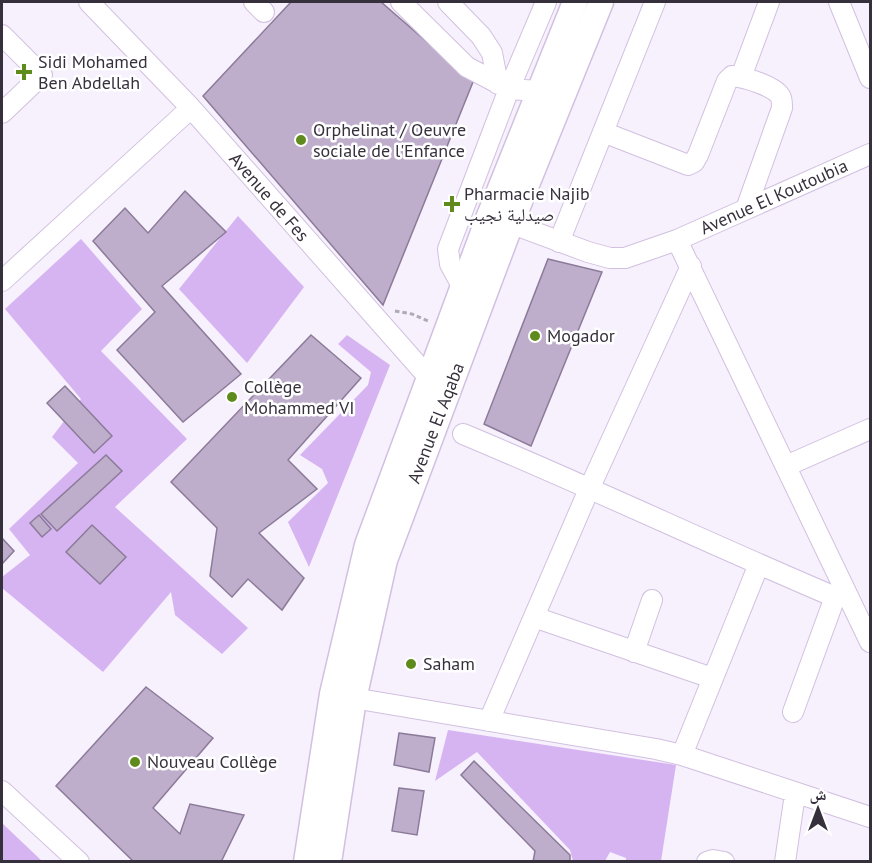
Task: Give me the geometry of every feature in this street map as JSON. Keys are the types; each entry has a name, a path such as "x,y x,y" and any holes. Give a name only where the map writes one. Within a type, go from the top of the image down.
{"main road":[{"name":"Avenue El Aqaba","path":"329,861 343,697 385,560 446,396 539,91 575,2"},
{"name":"Avenue El Aqaba","path":"306,861 343,697 367,544 463,288 500,220 601,2"}],"street":[{"name":"Avenue de Fes","path":"89,2 191,108 446,396"},
{"path":"401,2 467,67 504,87 539,91"},
{"path":"448,2 481,36 492,53 504,87"},
{"path":"463,288 450,264 448,249 504,87 546,2"},
{"path":"559,242 655,2"},
{"path":"741,77 769,2"},
{"path":"839,2 870,78"},
{"path":"2,35 42,75 2,113"},
{"path":"603,132 688,165 694,162 698,155 726,81 732,76 741,77 775,90 781,96 782,108 746,209"},
{"path":"2,281 191,108"},
{"name":"Avenue El Koutoubia","path":"500,220 610,258 625,258 677,240 870,154"},
{"path":"677,240 786,466 841,596 870,642"},
{"path":"489,721 590,487 691,266"},
{"path":"786,466 870,429"},
{"path":"463,434 590,487 759,564 841,596"},
{"path":"682,755 759,564"},
{"path":"793,712 841,596"},
{"path":"634,652 652,600"},
{"path":"534,617 712,678"},
{"path":"343,697 614,741 682,755 870,817"},
{"path":"2,791 79,861"},
{"path":"785,861 795,794"},
{"path":"707,861 724,861"}],"path":[{"path":"379,323 394,311 412,314 447,329"}],"shaded area":[{"path":"238,216 304,287 247,363 179,289"},
{"path":"81,239 142,309 101,351 187,439 115,507 248,628 222,654 175,615 171,592 103,672 2,588 2,577 30,555 9,529 78,463 52,437 81,399 5,309"},
{"path":"347,335 390,365 309,567 288,522 328,483 322,469 300,455 368,385 371,372 338,344"},
{"path":"448,730 676,765 661,861 626,861 626,858 610,852 605,861 573,861 570,850 477,752 435,781"},
{"path":"2,823 42,861 2,861"}],"building":[{"path":"291,2 381,2 473,82 383,305 203,96"},
{"path":"185,191 226,232 162,286 241,374 183,422 117,350 155,312 93,241 125,208 148,233"},
{"path":"548,259 602,272 531,446 484,424"},
{"path":"311,335 361,378 288,460 317,489 259,533 304,578 282,610 248,579 232,597 210,576 217,528 171,482"},
{"path":"65,386 112,436 94,453 47,403"},
{"path":"106,455 122,471 57,531 41,514"},
{"path":"39,515 51,529 42,537 30,523"},
{"path":"92,525 126,557 100,584 66,552"},
{"path":"2,538 14,551 2,564"},
{"name":"Nouveau Collège","path":"146,687 213,738 153,808 180,834 190,804 244,815 221,862 134,862 56,786"},
{"path":"399,733 435,738 429,772 394,765"},
{"path":"474,761 570,855 570,862 533,862 535,851 461,775"},
{"path":"399,788 424,791 417,835 392,831"}],"place":[{"name":"Sidi Mohamed Ben Abdellah","path":"24,72"},
{"name":"Orphelinat / Oeuvre sociale de l'Enfance","path":"301,140"},
{"name":"Pharmacie Najib صيدلية نجيب","path":"452,204"},
{"name":"Mogador","path":"535,336"},
{"name":"Collège Mohammed VI","path":"232,397"},
{"name":"Saham","path":"411,664"},
{"name":"Nouveau Collège","path":"135,762"}]}
